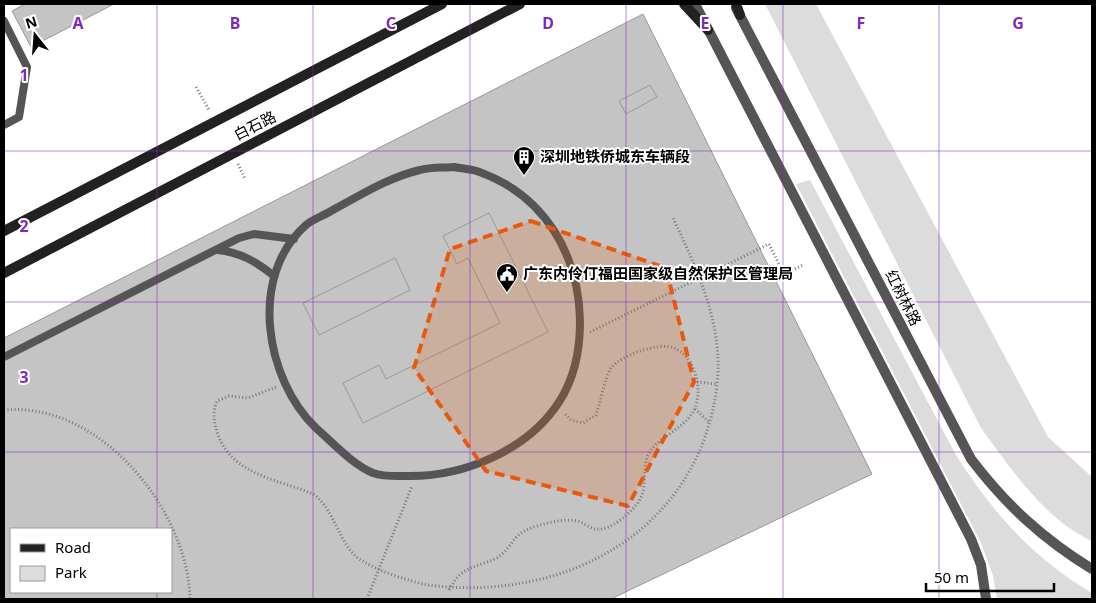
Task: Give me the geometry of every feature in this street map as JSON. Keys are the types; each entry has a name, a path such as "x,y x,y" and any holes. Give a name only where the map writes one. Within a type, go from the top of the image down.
{"main road":[{"name":"白石路","path":"4,231 442,4"},
{"name":"白石路","path":"4,273 520,4"},
{"path":"684,4 708,30"},
{"path":"735,4 740,16"}],"street":[{"path":"695,4 971,539 981,565 986,599"},
{"name":"红树林路","path":"740,16 971,459 987,480 1028,524 1092,569"}],"lane":[{"path":"4,21 27,67 19,117 4,125"},
{"path":"454,167 482,172 519,192 541,213 553,230 575,274 580,299 580,334 572,376 560,401 542,423 519,441 488,460 463,469 416,476 384,476 372,472 340,450 306,418 285,382 270,336 270,306 274,276 294,239 307,224 402,175 421,169 454,167"},
{"path":"4,357 239,238 254,234 294,239"},
{"path":"216,250 235,251 262,266 274,276"}],"path":[{"path":"646,530 673,500 694,466 710,423 717,384 714,329 700,278 672,216"},
{"path":"580,334 591,332 769,244 784,274 803,265"},
{"path":"449,590 456,578 463,572 503,554 517,535 527,529 564,520 579,521 595,529 603,529 619,521 637,505 643,492 650,451 688,418 695,409 697,382 694,370 686,357 676,348 668,346 651,348 634,354 611,368 596,415 583,423 577,423 563,411"},
{"path":"285,382 248,398 229,396 217,401 214,408 214,420 223,446 238,464 313,494 321,500 354,554 360,560 414,582 468,593"},
{"path":"697,382 717,384"},
{"path":"695,409 710,423"},
{"path":"4,410 44,413 68,422 97,437 128,462 156,496 176,532 189,576 190,599"},
{"path":"367,599 416,476"}],"highlighted area":[{"path":"531,221 666,268 694,382 628,506 486,471 414,368 450,249"}],"green space":[{"path":"765,4 816,4 1048,437 1092,477 1092,541 1075,532 1044,507 1017,476 981,428"},
{"path":"810,180 956,455 970,476 984,496 1015,532 1051,565 1092,593 1092,599 997,599 993,576 982,545 796,184"}],"building":[{"path":"25,4 114,4 31,47 12,11"},
{"name":"深圳地铁侨城东车辆段","path":"643,14 872,474 611,599 4,599 4,338"},
{"path":"650,85 657,97 626,114 619,101"},
{"name":"广东内伶仃福田国家级自然保护区管理局","path":"489,213 548,332 363,423 343,383 379,365 386,379 500,323 468,258 457,264 443,236"},
{"path":"395,258 410,290 319,335 303,303"}],"place":[{"name":"深圳地铁侨城东车辆段","path":"524,176"},
{"name":"广东内伶仃福田国家级自然保护区管理局","path":"507,293"}]}
